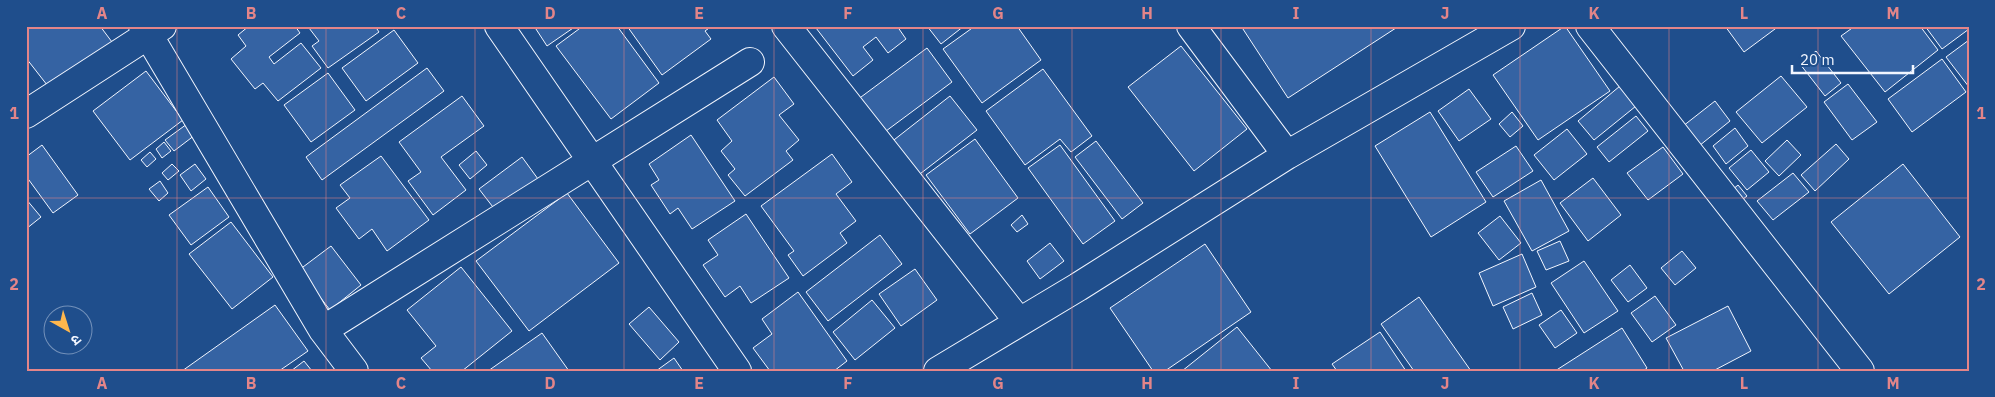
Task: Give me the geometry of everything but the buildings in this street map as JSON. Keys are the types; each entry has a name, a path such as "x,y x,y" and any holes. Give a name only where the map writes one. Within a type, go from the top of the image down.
{"street":[{"path":"499,26 736,371"},
{"path":"786,26 1019,322"},
{"path":"1191,26 1287,155"},
{"path":"938,371 1287,155 1511,26"},
{"path":"1590,26 1860,371"},
{"path":"26,114 152,29 322,330 354,371"},
{"path":"322,330 750,62"}]}
